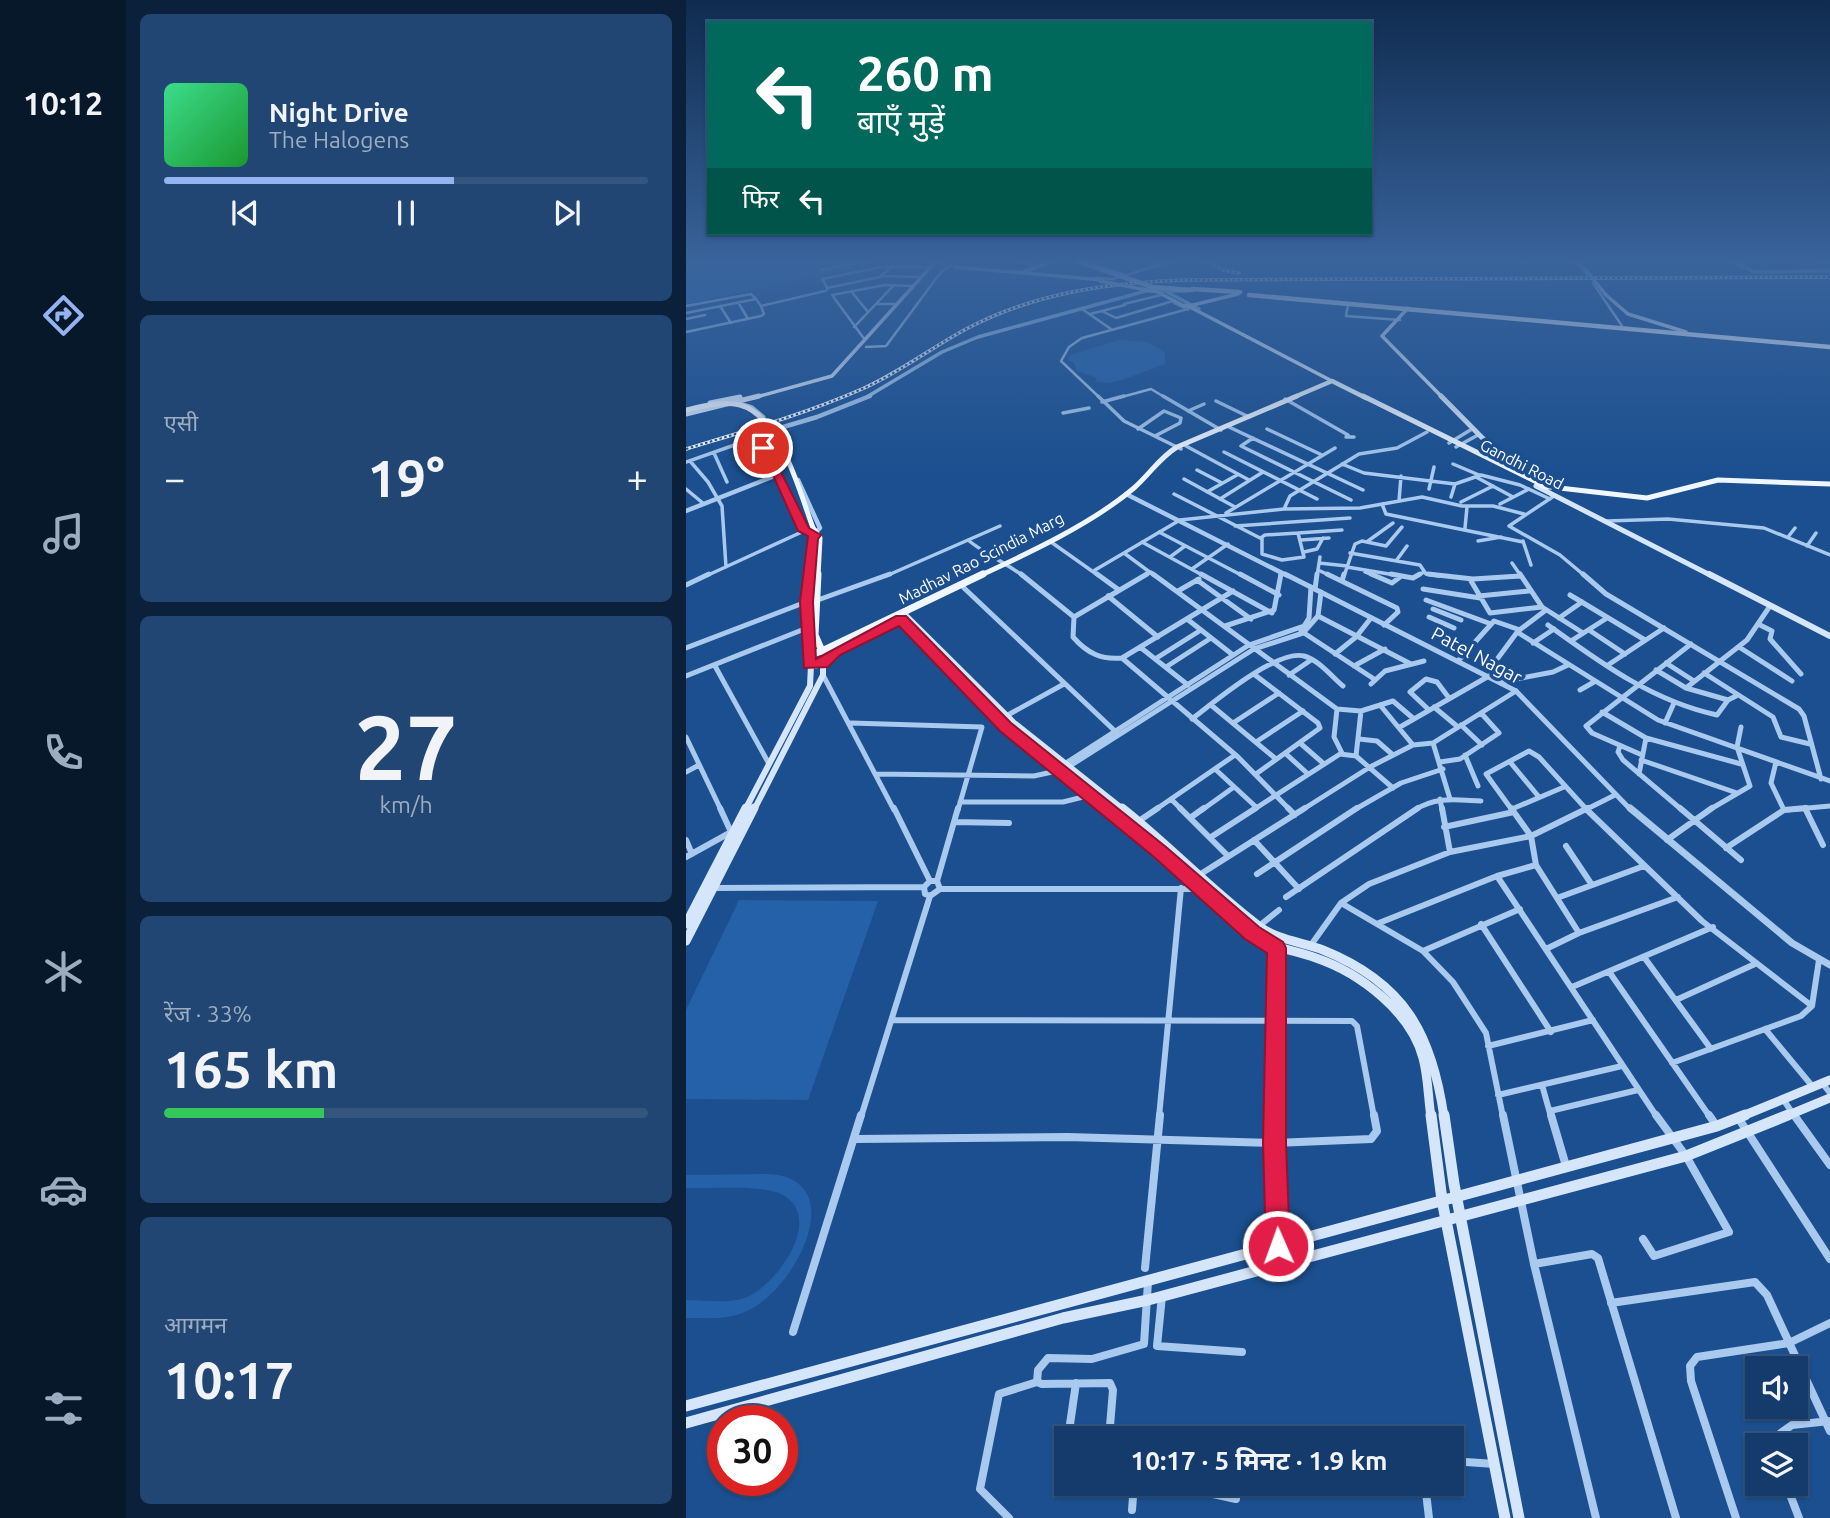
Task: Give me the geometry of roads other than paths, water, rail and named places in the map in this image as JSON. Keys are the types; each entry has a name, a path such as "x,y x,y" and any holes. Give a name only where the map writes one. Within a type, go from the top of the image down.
{"main road":[{"path":"686,410 738,402 832,376 872,332"},
{"name":"Gandhi Road","path":"1237,332 1427,432 1455,443 1830,634"},
{"path":"1386,332 1382,336 1478,435 1513,469 1551,493 1647,498 1718,480 1830,483"},
{"path":"1676,332 1830,346"},
{"path":"1686,332 1830,346"},
{"path":"1332,382 1513,469"},
{"name":"Madhav Rao Scindia Marg","path":"1287,400 1332,382"},
{"name":"Madhav Rao Scindia Marg","path":"825,657 902,616 1053,543 1151,478 1168,457 1182,447 1332,382"},
{"path":"1322,388 1341,388"},
{"path":"686,410 758,395"},
{"path":"686,410 734,405 755,412 778,444 814,532 820,538 815,635 825,657 823,676 686,941"},
{"name":"Madhav Rao Scindia Marg","path":"1220,429 1248,417"},
{"path":"1533,484 1642,495 1719,476 1830,483"},
{"name":"Gandhi Road","path":"1551,493 1830,634"},
{"path":"686,924 813,678 809,662 806,602 814,532"},
{"name":"Madhav Rao Scindia Marg","path":"825,657 841,643 964,589 1009,565"},
{"path":"902,616 1006,716 1129,827 1259,926 1277,937 1311,945 1376,981 1427,1038 1433,1057 1456,1196 1486,1337 1519,1518"},
{"path":"902,616 998,721 1138,821 1196,877 1203,889 1252,933 1276,948 1317,958 1353,976 1408,1018 1423,1058 1442,1200 1505,1518"},
{"path":"815,635 823,641 841,643"},
{"path":"809,662 825,657"},
{"path":"809,662 825,657"},
{"path":"813,678 823,676"},
{"path":"1297,953 1299,943"},
{"path":"686,1406 1717,1126 1822,1084"},
{"path":"686,1423 1063,1318 1148,1300 1686,1156 1796,1114 1830,1096"},
{"path":"1470,1338 1486,1337"}],"street":[{"path":"858,332 865,340"},
{"path":"866,347 886,346 897,332"},
{"path":"726,567 723,558 725,518 718,498 688,461 875,394 930,360 978,337 997,332"},
{"path":"1105,332 1077,341 1061,360 1124,421 1248,480"},
{"path":"1102,402 1148,389 1220,429"},
{"path":"726,400 752,407 764,417"},
{"path":"1287,400 1348,435"},
{"path":"1216,401 1248,417"},
{"path":"1188,411 1204,404"},
{"path":"1063,414 1089,408"},
{"path":"1140,428 1164,411 1181,418 1180,422 1157,435"},
{"path":"1229,427 1363,490"},
{"path":"686,585 804,531 814,532 820,528 776,429"},
{"path":"1267,429 1322,455"},
{"path":"1455,443 1472,429"},
{"path":"1284,509 1287,499 1299,490 1362,453 1397,448 1427,432"},
{"path":"762,434 776,475 784,485 804,531"},
{"path":"1455,443 1478,435"},
{"path":"1253,438 1241,446 1351,500"},
{"path":"1224,514 1335,448"},
{"path":"1224,452 1317,499"},
{"path":"714,453 727,482"},
{"path":"1342,464 1364,473 1455,484 1481,475"},
{"path":"1453,464 1481,475 1533,484"},
{"path":"1429,489 1434,467"},
{"path":"1197,470 1223,483"},
{"path":"1220,499 1263,472"},
{"path":"686,512 776,475"},
{"path":"1208,492 1237,475"},
{"path":"1399,501 1401,476"},
{"path":"1474,476 1513,497"},
{"path":"1184,479 1235,507"},
{"path":"1440,491 1442,482"},
{"path":"1451,497 1455,484"},
{"path":"1500,504 1533,484"},
{"path":"1461,502 1493,486"},
{"path":"686,489 704,504"},
{"path":"1503,537 1509,526 1551,493"},
{"name":"Patel Nagar","path":"1128,495 1263,559 1281,572 1518,692 1615,795 1666,841 1791,943 1830,965"},
{"path":"1174,495 1262,539"},
{"path":"1095,570 1180,520 1224,514 1284,509 1360,509 1422,497 1467,507 1493,506 1524,514"},
{"path":"1382,504 1386,514 1419,523 1465,528 1523,542"},
{"path":"1465,528 1467,507"},
{"path":"1235,526 1350,517"},
{"path":"1607,521 1668,519 1764,528 1830,555"},
{"path":"1424,531 1429,522"},
{"path":"1368,541 1393,523"},
{"path":"815,601 866,585 999,526"},
{"path":"1509,526 1560,555 1606,594 1799,709 1804,716 1821,779"},
{"path":"1342,581 1350,552 1359,542 1386,545 1402,527"},
{"path":"1788,537 1795,528"},
{"path":"1298,531 1304,552 1302,558 1263,559 1262,539 1268,534 1298,531 1342,530"},
{"path":"1158,532 1279,595"},
{"path":"1807,546 1816,533"},
{"path":"1478,541 1503,537"},
{"path":"1523,542 1529,537"},
{"path":"1304,552 1317,549 1323,538"},
{"path":"1301,540 1329,538"},
{"path":"968,540 986,555 1009,565 1074,617"},
{"path":"1142,542 1272,613"},
{"path":"1523,542 1531,565"},
{"path":"1053,543 1095,570 1119,590"},
{"path":"1192,569 1228,544"},
{"path":"1170,557 1185,546"},
{"path":"1396,561 1407,546"},
{"path":"1350,552 1423,566 1424,572"},
{"path":"1124,553 1336,709 1361,711 1393,701 1414,719"},
{"path":"1301,631 1309,618 1320,560 1363,570 1389,583 1396,583 1400,577 1415,578 1424,572 1471,581 1520,576"},
{"path":"1512,563 1544,609 1583,633"},
{"path":"1318,570 1397,608 1398,612 1384,625"},
{"path":"1074,617 1151,572"},
{"path":"1272,613 1279,595 1281,572"},
{"path":"1178,592 1204,576"},
{"path":"1197,580 1252,619"},
{"path":"1471,581 1488,611 1494,613 1544,609"},
{"path":"964,589 1117,733"},
{"path":"1423,589 1479,597 1529,591"},
{"path":"1316,590 1318,616"},
{"path":"1074,617 1073,637 1086,651 1103,659 1122,658 1233,591"},
{"path":"1443,605 1447,593"},
{"path":"1570,595 1645,640"},
{"path":"1108,596 1158,637"},
{"path":"1426,600 1491,624"},
{"path":"686,648 806,602"},
{"path":"1559,618 1582,602"},
{"path":"1686,688 1739,648 1770,606"},
{"path":"1433,609 1461,620"},
{"path":"1498,658 1518,631 1544,609"},
{"path":"1225,626 1272,613"},
{"path":"1429,617 1452,630 1466,614"},
{"path":"1169,700 1233,654 1301,631 1318,616"},
{"path":"1318,616 1358,634 1409,663"},
{"path":"1335,654 1358,634 1371,618"},
{"path":"1571,641 1607,618"},
{"path":"1187,619 1233,654"},
{"path":"1458,661 1495,621 1518,631 1619,699 1665,723 1830,781"},
{"path":"1758,624 1772,631 1770,639 1801,674"},
{"path":"1548,625 1636,684 1674,703 1717,715 1728,700 1738,695"},
{"path":"686,676 807,628"},
{"path":"1608,665 1664,628"},
{"path":"1533,643 1554,629"},
{"path":"1155,659 1201,630"},
{"path":"1590,630 1625,654"},
{"path":"1301,631 1373,682 1385,671 1424,661"},
{"path":"1166,667 1212,638"},
{"path":"1691,644 1587,723 1587,730 1641,758 1738,793"},
{"path":"1140,647 1188,684"},
{"path":"875,774 1034,776 1063,767 1251,647"},
{"path":"1739,648 1792,681"},
{"path":"1354,666 1385,649"},
{"path":"1192,719 1273,662 1301,654 1343,686"},
{"path":"1122,658 1236,755 1277,793 1296,815"},
{"path":"1289,675 1311,660"},
{"path":"1666,663 1694,681"},
{"path":"1500,682 1558,671 1568,665"},
{"path":"715,666 769,764"},
{"path":"1656,670 1686,688 1728,700"},
{"path":"1704,673 1773,717 1781,737 1810,744"},
{"path":"1255,675 1303,711 1320,728 1256,774"},
{"path":"823,676 851,723 875,774 933,881 940,889"},
{"path":"1400,727 1489,676"},
{"path":"1196,877 1370,768 1413,745 1433,743 1518,692 1522,678"},
{"path":"1449,698 1437,682 1426,679 1410,692 1482,745"},
{"path":"1580,690 1594,682"},
{"path":"1006,716 1064,684"},
{"path":"1233,723 1279,693"},
{"path":"1665,723 1674,703"},
{"path":"1211,705 1276,759"},
{"path":"1380,705 1413,745"},
{"path":"1336,709 1334,737 1342,753"},
{"path":"1256,742 1303,711"},
{"path":"1356,756 1361,711"},
{"path":"1602,712 1646,738 1741,764"},
{"path":"1440,762 1451,762 1465,755 1500,731 1480,713"},
{"path":"713,888 924,887 933,881 982,730 980,725 851,723"},
{"path":"1666,841 1750,786 1737,747 1741,727"},
{"path":"686,737 734,831 689,855 686,840"},
{"path":"1639,774 1646,738"},
{"path":"1359,739 1377,741 1393,755"},
{"path":"1300,743 1324,764"},
{"path":"1433,743 1450,799"},
{"path":"1620,746 1620,756 1639,774 1741,860"},
{"path":"1579,933 1535,864 1531,836 1486,774 1532,751 1586,810 1678,897 1755,964 1812,1006"},
{"path":"1285,753 1308,774"},
{"path":"1211,837 1255,806 1342,753 1356,756 1393,788"},
{"path":"1129,827 1236,755"},
{"path":"1465,755 1478,786"},
{"path":"1510,762 1539,797"},
{"path":"1776,762 1771,783 1784,810"},
{"path":"686,772 699,765"},
{"path":"1215,769 1255,806"},
{"path":"1257,874 1393,788 1425,772 1443,769"},
{"path":"1444,827 1513,810 1564,787"},
{"path":"1190,818 1234,788"},
{"path":"960,802 1049,803 1091,795"},
{"path":"1311,945 1342,903 1370,884 1450,852 1531,836 1615,795"},
{"path":"1171,799 1228,856"},
{"path":"1440,799 1450,852"},
{"path":"1286,897 1412,812 1440,799 1480,801"},
{"path":"1726,848 1784,810 1830,806"},
{"path":"1805,808 1823,845"},
{"path":"954,822 1009,823"},
{"path":"1254,840 1299,889"},
{"path":"1566,846 1592,886"},
{"path":"1379,923 1497,876 1535,864"},
{"path":"1557,898 1644,866"},
{"path":"1497,876 1638,1090 1686,1156 1729,1233 1654,1256 1643,1238"},
{"path":"924,887 925,894 930,896"},
{"path":"1146,1268 1171,1020 1181,888"},
{"path":"793,1332 930,896 940,889 1203,889"},
{"path":"1546,949 1579,933 1678,897"},
{"path":"1342,903 1423,951 1464,996 1486,1033 1534,1264 1596,1518"},
{"path":"1259,926 1279,909"},
{"path":"1423,951 1520,909"},
{"path":"1481,924 1550,1032"},
{"path":"1572,988 1713,927"},
{"path":"1276,948 1274,1020 1278,1246"},
{"path":"1644,957 1711,1049"},
{"path":"1672,1063 1801,1016 1812,1006 1819,960"},
{"path":"1676,1000 1755,964"},
{"path":"1610,973 1717,1126"},
{"path":"855,1139 1068,1137 1157,1142 1275,1143 1371,1139 1377,1131 1354,1023 1274,1020 893,1020"},
{"path":"1489,1046 1593,1020"},
{"path":"1765,1029 1822,1084 1830,1096"},
{"path":"1498,1095 1622,1066"},
{"path":"1542,1085 1567,1168"},
{"path":"1550,1111 1638,1090"},
{"path":"1783,1099 1830,1165"},
{"path":"1739,1119 1830,1259"},
{"path":"1534,1264 1592,1254 1601,1265 1676,1518"},
{"path":"1611,1303 1749,1281 1761,1287 1829,1425 1792,1425 1780,1433"},
{"path":"1144,1344 1148,1282"},
{"path":"1157,1346 1162,1296"},
{"path":"1736,1518 1691,1381 1690,1366 1697,1357 1706,1354 1789,1343 1830,1323"},
{"path":"1037,1382 1041,1364 1051,1357 1092,1359 1127,1345 1242,1352"},
{"path":"1009,1518 980,1489 999,1394 1037,1382 1110,1383 1114,1390 1110,1426"},
{"path":"1070,1426 1076,1383"},
{"path":"1464,1462 1495,1464"},
{"path":"1132,1510 1133,1496"},
{"path":"1222,1496 1236,1499"},
{"path":"1426,1496 1429,1518"},
{"path":"1791,1496 1799,1518"}],"railway":[{"path":"686,449 753,429 862,389 961,332"}]}
